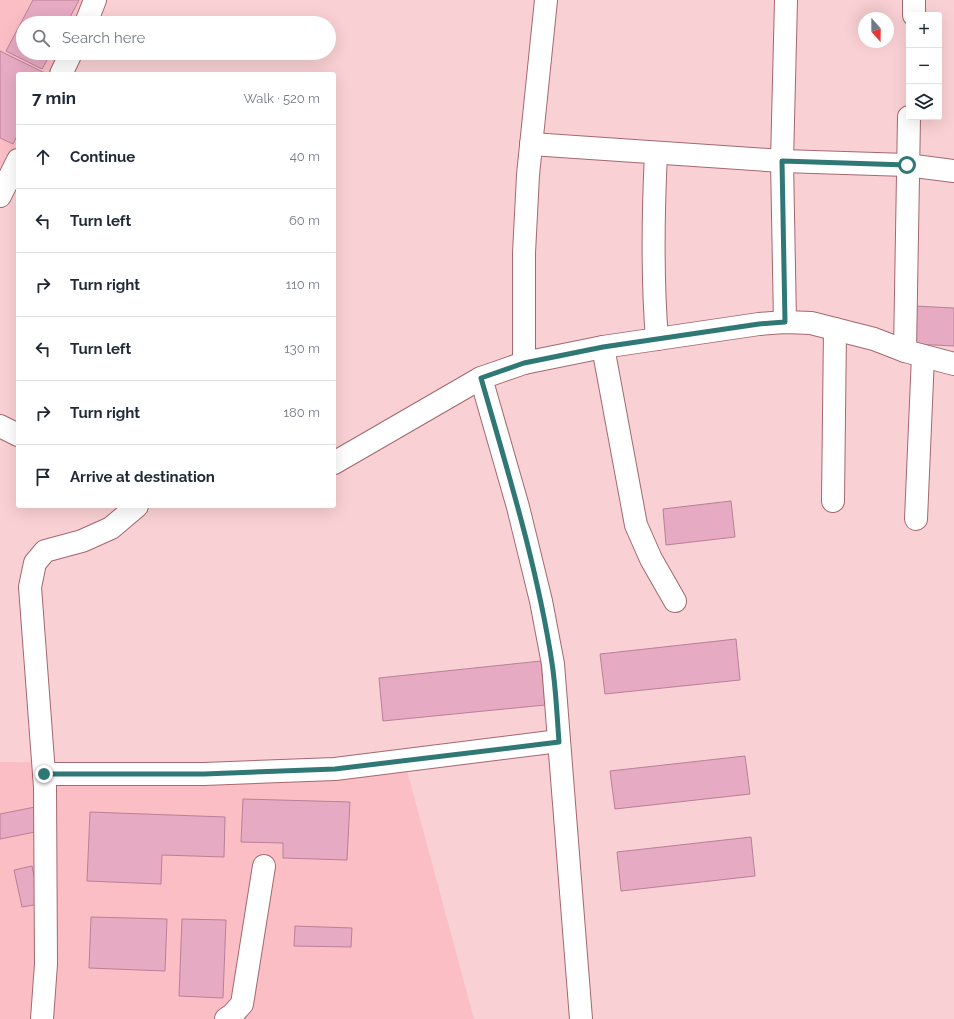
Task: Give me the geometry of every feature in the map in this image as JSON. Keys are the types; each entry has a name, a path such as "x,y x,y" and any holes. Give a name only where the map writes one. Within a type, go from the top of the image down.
{"street":[{"path":"89,16 95,0"},
{"path":"524,363 524,253 531,144 546,0"},
{"path":"785,322 782,161 786,0"},
{"path":"914,0 914,12"},
{"path":"62,72 68,60"},
{"path":"909,120 907,165 914,354 916,519"},
{"path":"531,144 782,161 907,165 954,171"},
{"path":"656,153 652,218 653,299 656,339"},
{"path":"0,196 16,164"},
{"path":"336,462 481,378 524,363 603,347 759,324 785,322 811,323 874,339 914,354 954,364"},
{"path":"833,501 835,329"},
{"path":"603,347 636,525 650,559 675,601"},
{"path":"481,378 518,507 540,601 552,664 581,1019"},
{"path":"0,426 16,434"},
{"path":"42,1019 46,964 44,774 30,587 35,563 45,551 82,541 111,528 135,508"},
{"path":"44,774 204,774 335,769 559,742"},
{"path":"226,1019 242,1004 264,866"}],"shaded area":[{"path":"0,0 91,0 83,16 16,16 16,60 63,60 57,72 16,72 16,158 0,193"},
{"path":"0,762 405,763 474,1019 0,1019"}],"building":[{"path":"33,0 79,0 71,16 25,16"},
{"path":"16,32 16,56 6,51"},
{"path":"0,51 43,72 16,72 16,138 13,144 0,138"},
{"path":"24,60 47,60 42,69"},
{"path":"915,306 954,308 954,346 914,344"},
{"path":"731,501 735,537 666,545 663,509"},
{"path":"736,639 740,680 605,694 600,654"},
{"path":"541,661 545,705 383,721 379,678"},
{"path":"745,756 750,794 615,809 610,771"},
{"path":"243,799 350,802 347,860 283,858 283,843 241,842"},
{"path":"40,806 45,830 0,839 0,814"},
{"path":"90,812 225,817 224,857 162,855 161,884 87,881"},
{"path":"751,837 755,876 621,891 617,852"},
{"path":"32,866 40,904 22,907 14,870"},
{"path":"91,917 167,919 165,971 89,968"},
{"path":"182,919 226,920 223,998 179,996"},
{"path":"295,926 352,928 351,947 294,946"}],"route":[{"path":"44,774 204,774 335,769 559,742 552,664 540,601 518,507 481,378 524,363 603,347 759,324 785,322 782,161 907,165"}]}
